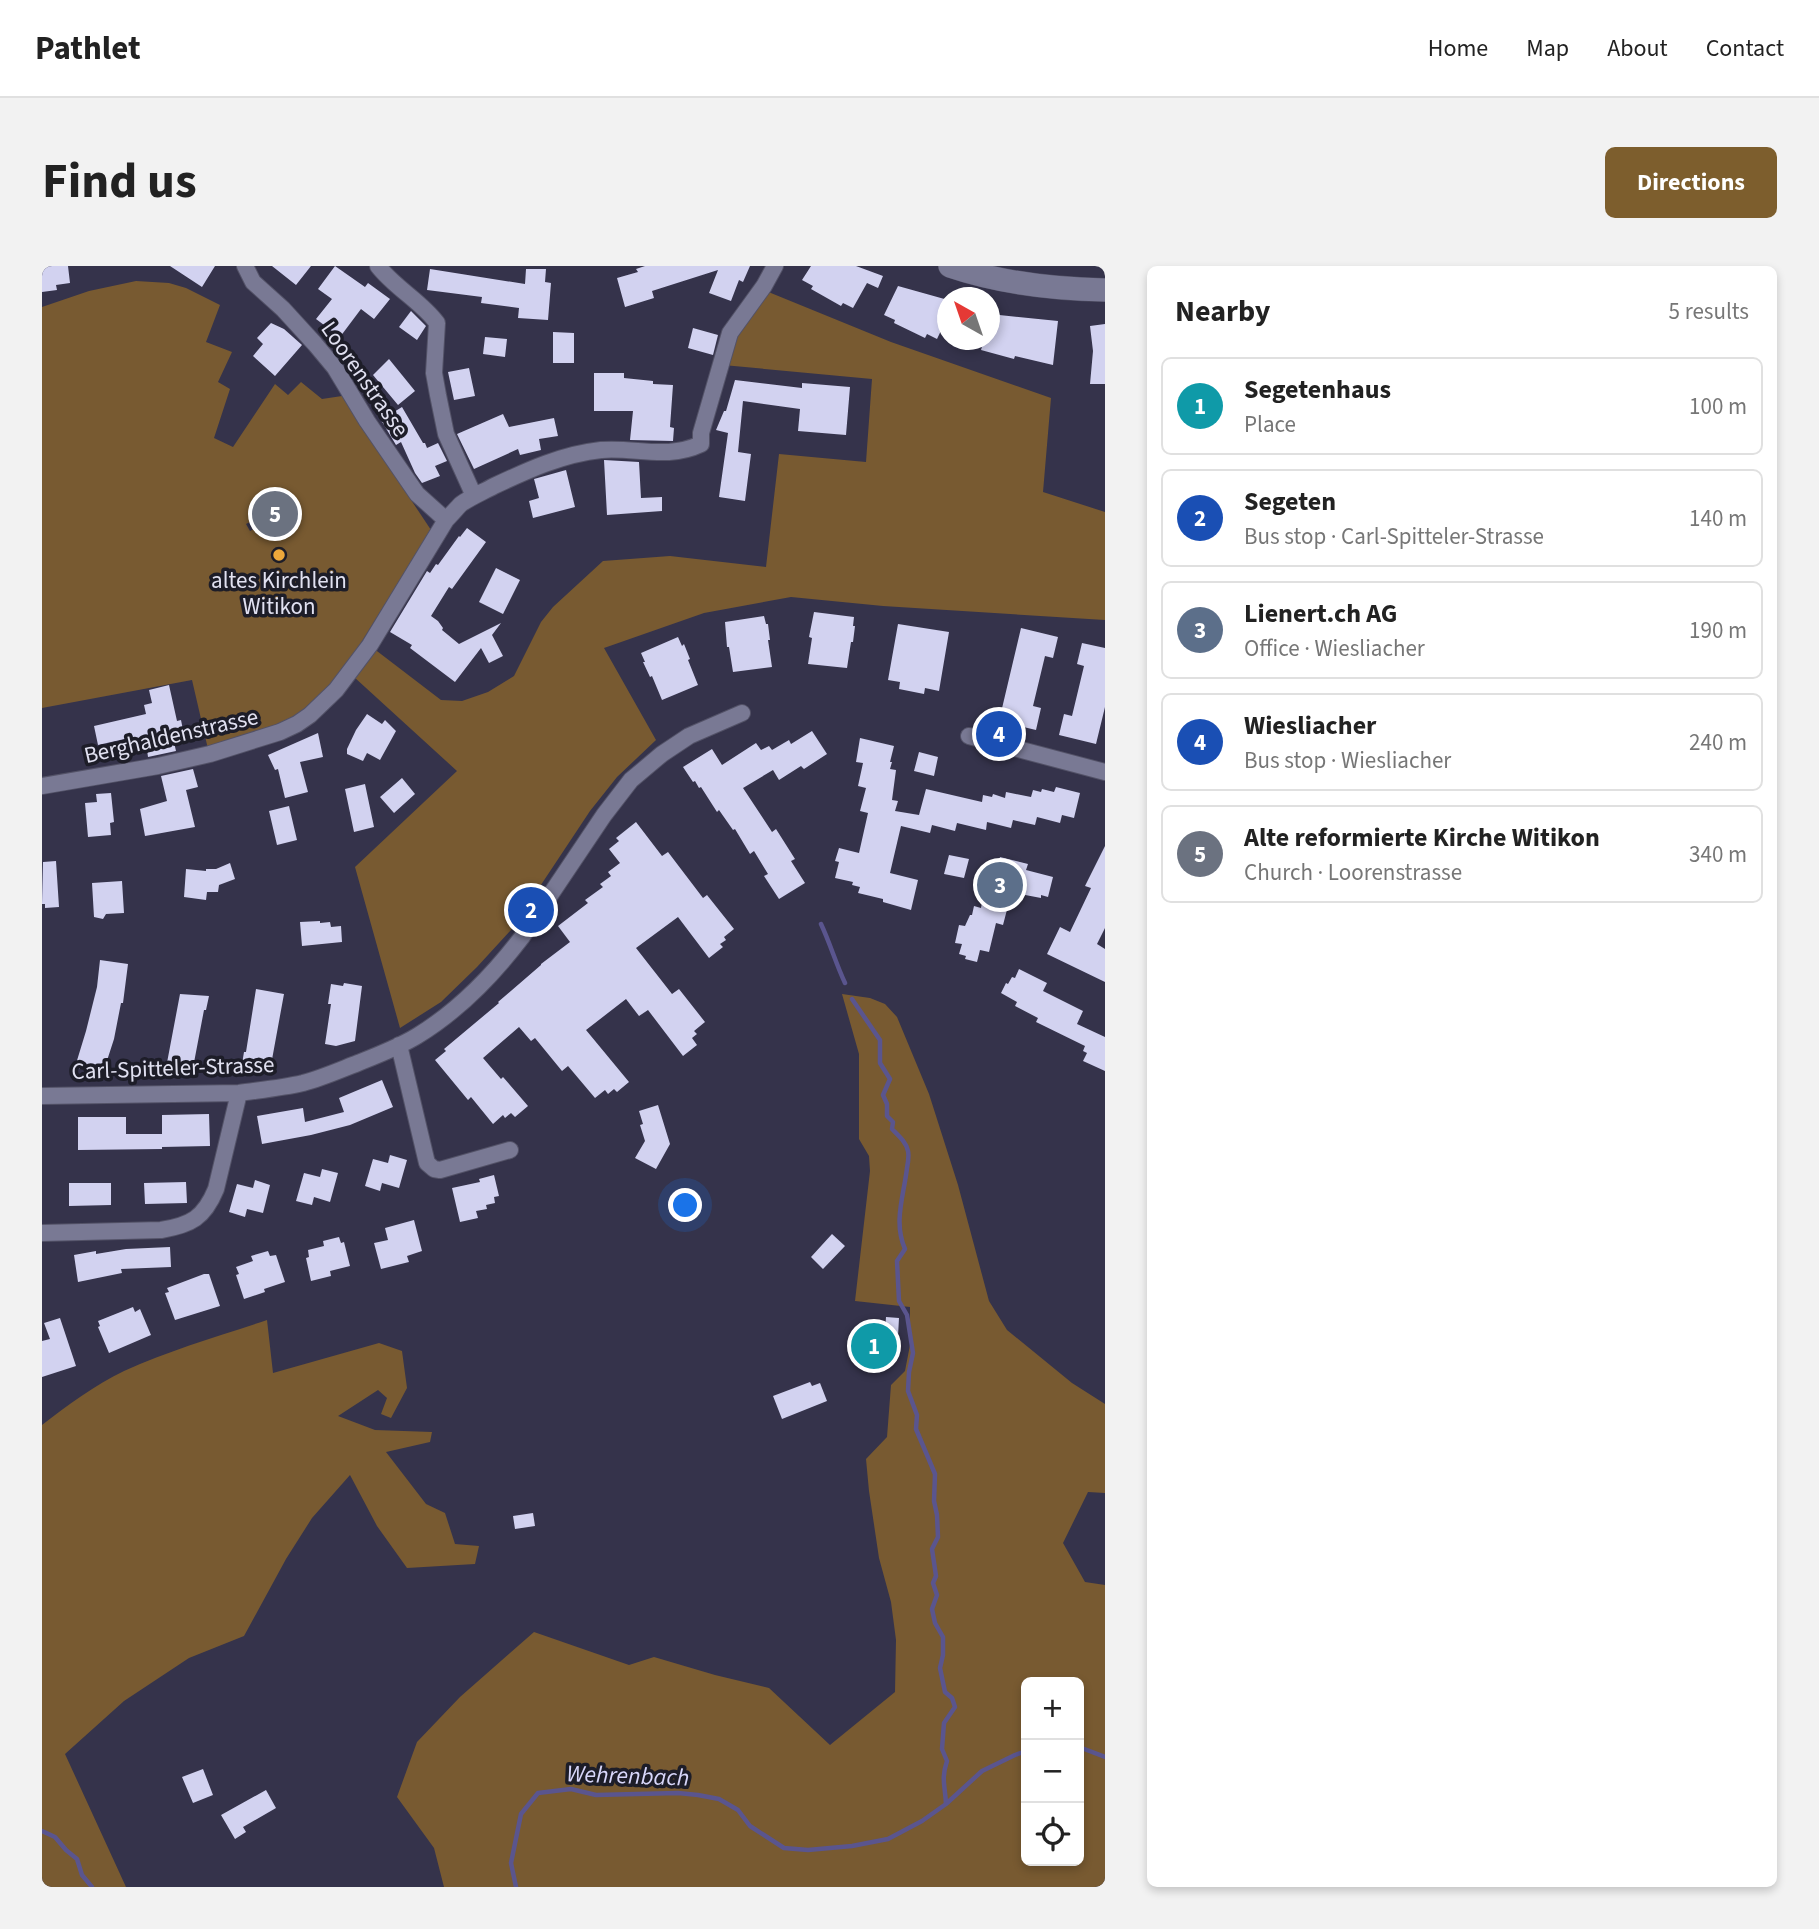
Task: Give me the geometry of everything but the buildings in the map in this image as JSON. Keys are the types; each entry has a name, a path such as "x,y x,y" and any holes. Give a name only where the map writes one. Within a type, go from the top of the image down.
{"street":[{"name":"Loorenstrasse","path":"245,266 253,282 291,317 335,368 416,494 446,520"},
{"path":"379,266 437,323 434,373 446,434 474,496"},
{"name":"Berghaldenstrasse","path":"42,786 210,754 297,724 323,704 345,679 446,520 459,506 530,469 573,456 601,450 675,453 701,444 701,433 730,333 775,266"},
{"path":"950,266 993,278 1034,285 1105,289"},
{"name":"Carl-Spitteler-Strasse","path":"42,1096 239,1093 303,1083 334,1073 415,1037 461,1003 495,971 522,937 604,815 624,788 646,766 689,736 742,713"},
{"path":"969,736 1105,772"},
{"path":"399,1045 427,1163 440,1170 510,1150"},
{"path":"42,1233 161,1230 193,1221 210,1203 216,1189 239,1093"}],"shaded area":[{"path":"136,281 169,283 186,288 220,305 206,342 232,352 218,382 230,389 214,438 233,447 275,384 288,395 301,382 322,399 342,396 431,530 331,687 311,706 286,723 208,749 192,680 42,708 42,307 89,291","holes":["275,493 279,500 291,493 300,512 287,519 289,523 283,527 279,521 256,533 254,529 250,531 246,524 252,521 250,516 265,508"]},
{"path":"766,291 891,342 1051,398 1043,492 1105,512 1105,620 883,606 791,597 704,613 604,648 656,740 617,777 590,811 511,930 441,1002 400,1028 355,867 457,771 354,677 373,648 441,700 462,701 488,692 514,676 541,622 553,607 603,561 670,556 766,567 779,454 866,462 872,379 723,365 734,335"},
{"path":"842,994 870,998 885,1004 897,1017 929,1094 958,1185 989,1301 1007,1330 1072,1383 1105,1404 1105,1493 1088,1492 1063,1543 1085,1582 1105,1585 1105,1887 444,1887 434,1848 397,1797 417,1742 460,1697 534,1632 629,1665 654,1657 769,1688 830,1745 895,1692 896,1640 891,1602 879,1558 866,1459 887,1437 891,1385 905,1371 910,1345 910,1307 855,1301 870,1171 869,1156 859,1139 859,1054"},
{"path":"267,1320 273,1373 379,1343 402,1351 407,1388 391,1418 381,1414 387,1398 378,1390 338,1416 375,1430 432,1432 430,1442 386,1452 426,1504 445,1513 455,1544 479,1546 475,1564 407,1568 377,1526 350,1475 312,1518 244,1636 189,1658 124,1701 65,1754 126,1887 42,1887 42,1425 92,1389 141,1363"}],"waterway":[{"path":"821,924 845,983"},
{"path":"852,999 880,1040 880,1063 890,1079 883,1095 887,1104 887,1116 893,1122 892,1129 904,1142 908,1153 900,1208 900,1229 905,1249 897,1261 899,1301 907,1315 913,1353 908,1391 917,1415 916,1429 935,1474 934,1501 938,1537 932,1549 936,1576 933,1583 937,1595 932,1609 935,1623 943,1637 940,1668 945,1692 952,1698 955,1707 944,1723 942,1749 947,1761 944,1778 946,1804"},
{"name":"Wehrenbach","path":"1084,1749 1105,1757"},
{"name":"Wehrenbach","path":"516,1887 511,1863 521,1814 538,1793 571,1789 596,1795 678,1793 719,1799 738,1810 750,1826 784,1848 808,1850 888,1839 922,1821 946,1804 982,1771 1021,1753"},
{"path":"42,1831 55,1837 77,1859 82,1875 92,1887"}],"place":[{"name":"Alte reformierte Kirche Witikon","path":"275,514"},
{"name":"altes Kirchlein Witikon","path":"279,555"},
{"name":"Wiesliacher","path":"999,734"},
{"name":"Lienert.ch AG","path":"1000,885"},
{"name":"Segeten","path":"531,910"},
{"name":"Segetenhaus","path":"874,1346"}]}
